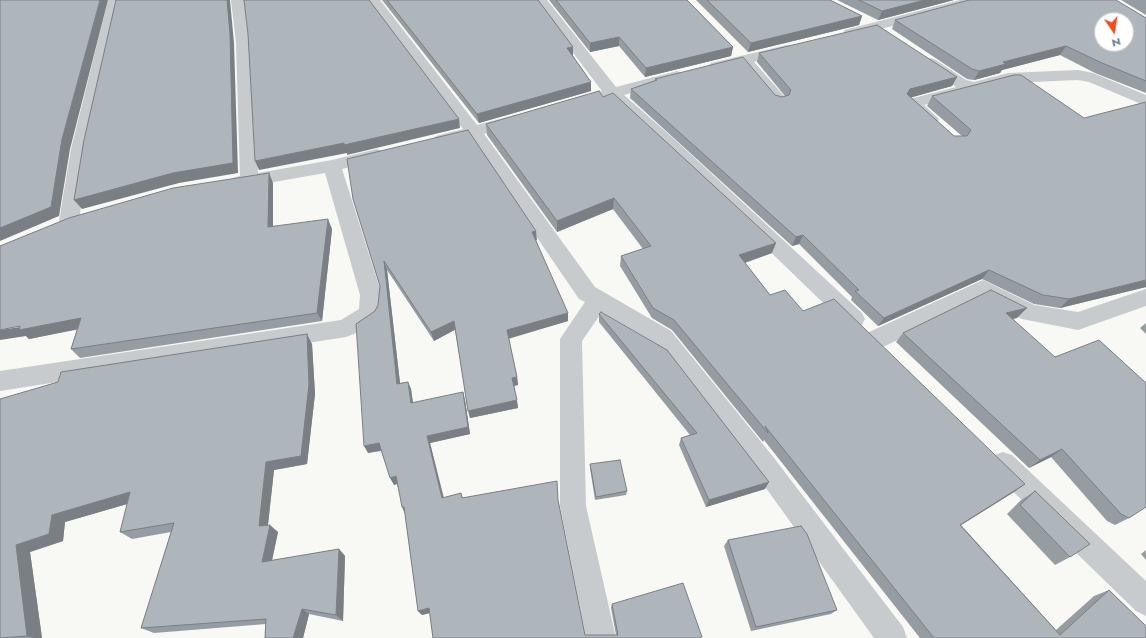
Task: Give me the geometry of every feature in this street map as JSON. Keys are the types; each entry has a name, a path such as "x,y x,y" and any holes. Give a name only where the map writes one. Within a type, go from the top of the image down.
{"street":[{"path":"70,222 80,149 115,0"},
{"path":"238,0 243,43 249,180"},
{"path":"373,0 474,132 587,293 663,337 762,462 887,637"},
{"path":"540,0 610,92 673,147 892,356"},
{"path":"837,36 882,31 967,1"},
{"path":"857,17 882,31"},
{"path":"558,108 610,92 696,71 739,54 798,46"},
{"path":"739,54 779,100"},
{"path":"921,57 960,83 974,87"},
{"path":"944,130 912,103 1008,78 1078,75 1093,78 1146,101"},
{"path":"429,143 527,117"},
{"path":"226,184 332,166 392,152"},
{"path":"0,381 346,328 369,314 371,295 332,166"},
{"path":"875,340 982,288 1030,313 1078,321 1146,297"},
{"path":"599,300 571,339 573,506 601,638"},
{"path":"988,449 1146,601"}],"building":[{"path":"0,0 100,0 62,139 51,207 0,228"},
{"path":"116,0 227,0 230,34 233,163 173,173 74,200 84,140"},
{"path":"244,0 369,0 459,119 344,145 344,143 255,161 248,34"},
{"path":"387,0 538,0 573,47 567,48 591,82 477,114"},
{"path":"556,0 687,0 733,47 646,68 619,37 590,43"},
{"path":"707,0 830,0 862,16 751,43"},
{"path":"859,0 925,0 882,11"},
{"path":"969,0 1116,0 1146,18 1146,81 1066,46 1003,62 1006,64 979,71 972,69 895,20"},
{"path":"877,25 957,77 910,89 907,94 954,136 967,136 971,130 932,96 1014,75 1021,75 1084,118 1146,102 1146,280 1069,299 1043,295 989,270 884,318 855,291 859,290 803,235 796,237 631,89 657,80 655,79 743,57 775,95 782,97 789,95 791,90 759,53"},
{"path":"599,91 603,97 613,93 776,243 739,255 770,295 785,290 803,311 834,299 1025,484 960,525 1060,635 1109,590 1146,626 1146,638 934,638 765,426 768,433 674,320 653,308 621,256 651,246 614,198 557,221 486,124"},
{"path":"468,130 536,231 532,232 568,313 507,330 517,377 512,378 517,400 468,411 454,321 431,332 384,261 397,384 408,382 411,403 463,392 468,427 427,436 442,498 461,493 462,498 557,481 558,500 585,635 618,635 612,604 683,583 702,637 433,638 429,608 418,611 404,507 402,507 396,476 390,478 379,443 364,446 356,324 375,311 378,305 380,286 353,199 347,159"},
{"path":"269,173 268,227 328,219 317,313 71,349 81,318 19,330 20,326 0,330 0,246 69,218 173,188"},
{"path":"991,290 1027,308 1006,313 1055,357 1099,340 1146,383 1146,507 1129,518 1121,514 1062,449 1040,460 903,333"},
{"path":"601,312 667,350 769,482 709,500 681,438 697,433 599,314"},
{"path":"307,334 309,384 301,456 266,462 259,526 270,525 262,562 339,549 336,615 302,609 293,638 265,638 266,619 141,628 174,523 120,532 130,492 52,515 49,534 16,545 27,636 0,638 0,399 58,382 61,372"},
{"path":"620,460 627,491 596,497 590,464"},
{"path":"1035,491 1090,544 1070,557 1020,505"},
{"path":"801,526 807,534 837,610 756,627 728,540"}]}
